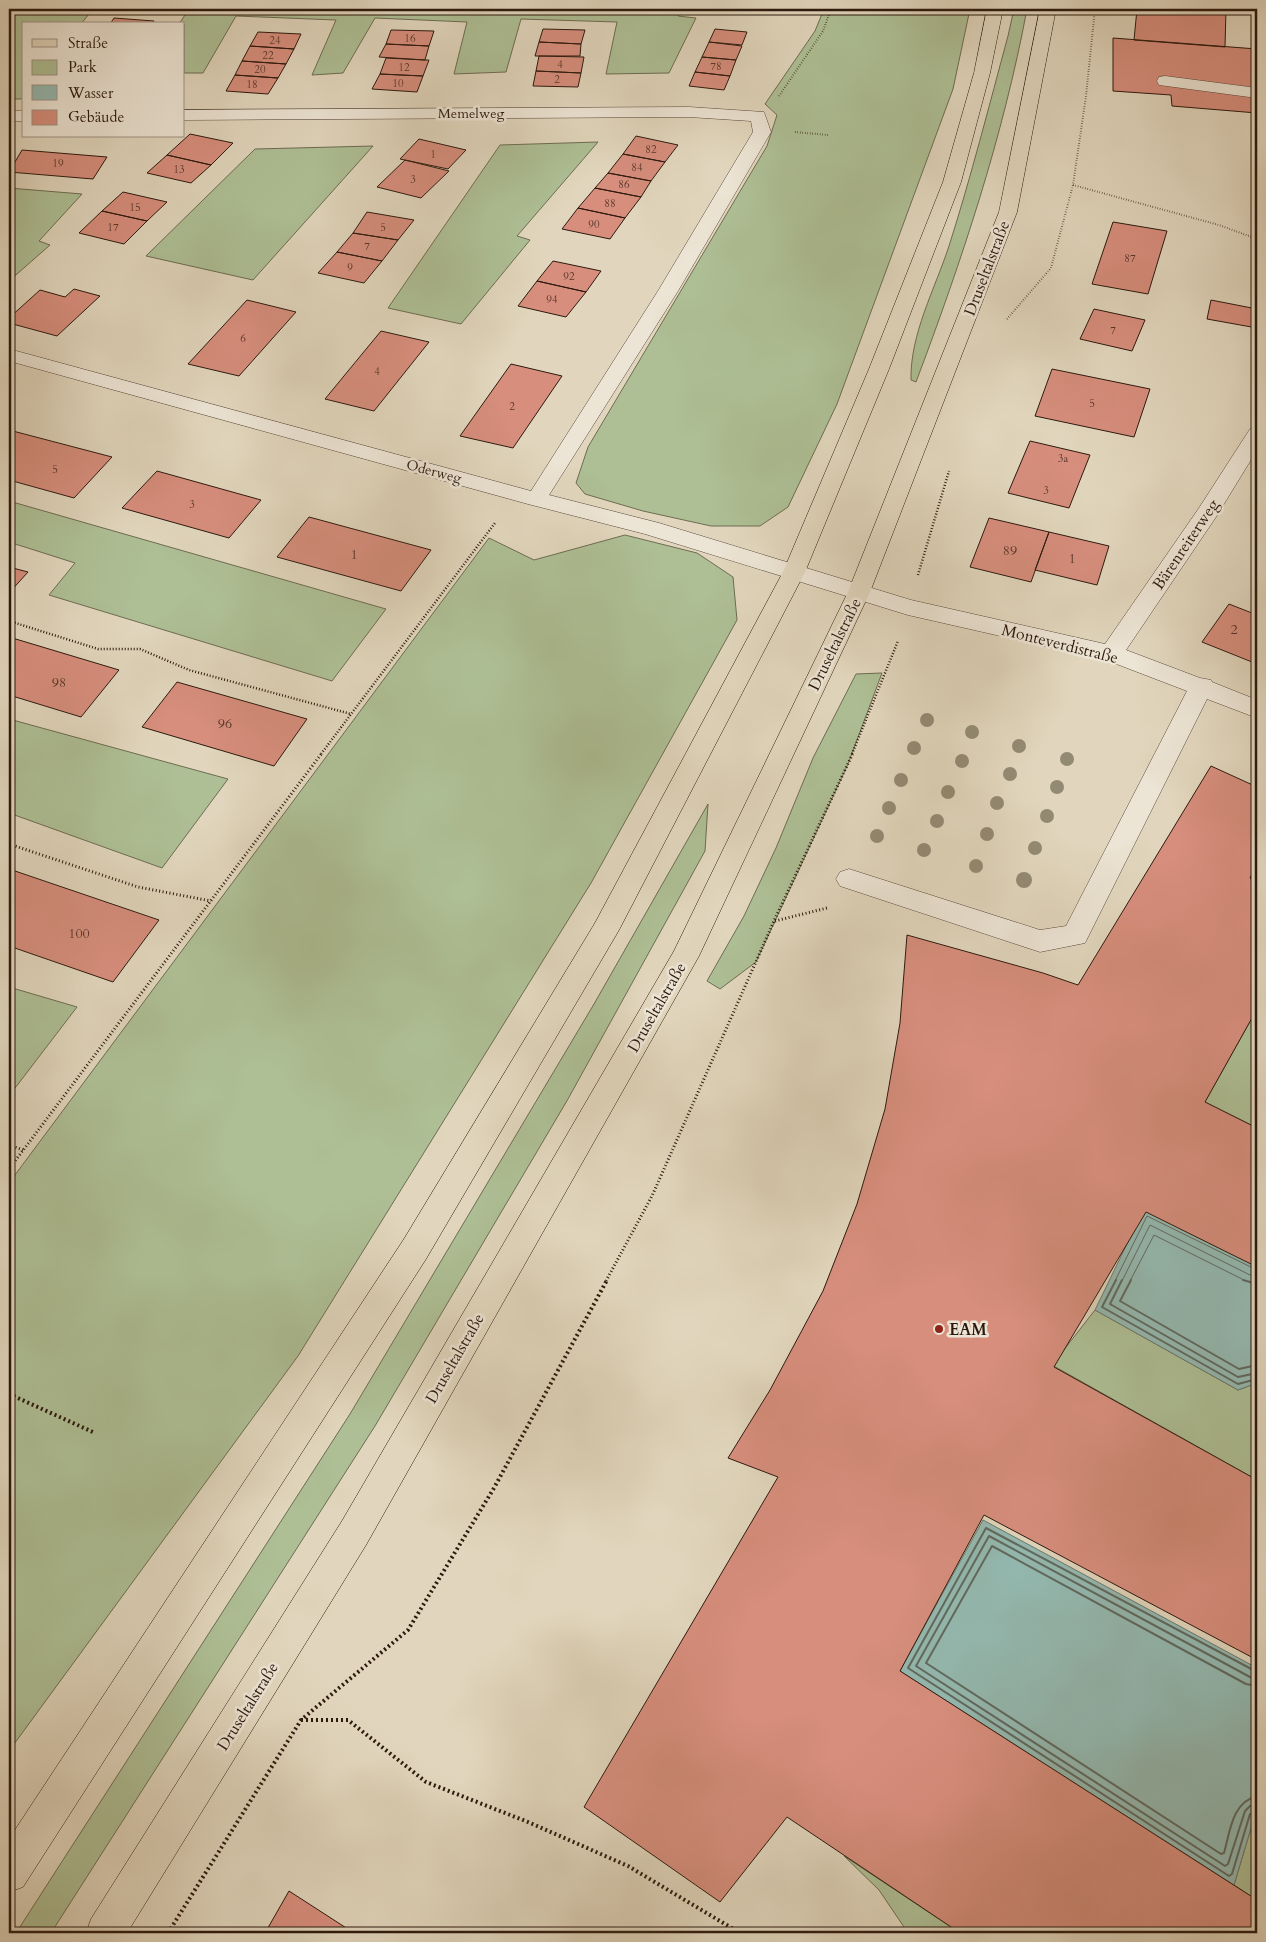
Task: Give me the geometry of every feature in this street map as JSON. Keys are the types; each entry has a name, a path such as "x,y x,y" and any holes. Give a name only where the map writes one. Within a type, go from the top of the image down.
{"main road":[{"path":"9,1873 415,1249 605,930 794,572 879,369 952,182 982,72 994,9"},
{"name":"Druseltalstraße","path":"105,1933 354,1533 685,956 859,592 1008,212 1048,9"}],"street":[{"path":"1165,81 1257,93"},
{"name":"Memelweg","path":"185,115 689,112 758,116"},
{"path":"9,116 22,116"},
{"path":"536,499 668,291 762,132 758,116"},
{"name":"Oderweg","path":"9,355 536,499 652,528 859,592"},
{"name":"Bärenreiterweg","path":"1111,653 1208,512 1257,434"},
{"name":"Monteverdistraße","path":"859,592 908,607 1111,653 1257,708"},
{"path":"849,880 1040,941 1075,935 1202,686"}],"path":[{"path":"758,116 778,98 822,31 831,9"},
{"path":"1073,185 1219,225 1257,239"},
{"path":"9,1170 500,516 536,499"},
{"path":"9,621 98,648 140,649 189,670 352,714"},
{"path":"9,844 138,886 211,901"},
{"path":"9,1145 23,1150"},
{"path":"9,1394 95,1433"},
{"path":"301,1720 348,1720 426,1782 528,1822 628,1866 740,1933"}],"green space":[{"path":"9,9 93,9 83,22 22,22 22,98 9,99"},
{"path":"189,9 681,9 678,16 696,18 669,73 606,74 617,22 521,19 506,72 454,74 467,22 375,18 343,73 312,75 336,20 236,16 203,73 185,73 185,22 180,22"},
{"path":"824,9 970,9 953,89 837,404 788,507 760,526 711,526 643,511 585,494 576,483 588,447 767,146 777,115 765,104 815,31"},
{"path":"1014,9 1027,9 1006,104 980,198 916,382 911,380 912,363 919,329 957,220 987,115"},
{"path":"598,142 517,236 530,240 461,324 388,308 500,145"},
{"path":"373,146 253,280 146,256 255,149"},
{"path":"9,188 82,194 39,241 50,245 9,281"},
{"path":"9,501 386,609 332,681 49,595 75,563 9,542"},
{"path":"625,535 697,553 733,577 737,620 591,883 298,1356 9,1751 9,1183 489,538 534,560"},
{"path":"882,673 848,764 756,962 720,989 707,981 744,916 776,848 813,758 856,674"},
{"path":"9,719 228,779 162,868 9,813"},
{"path":"708,804 705,851 568,1099 375,1426 51,1933 16,1933 350,1414 594,1004"},
{"path":"9,987 77,1007 9,1096"},
{"path":"1257,1009 1257,1128 1205,1102"},
{"path":"1095,1310 1238,1390 1257,1383 1257,1480 1052,1365"},
{"path":"1257,1808 1257,1900 1234,1885"},
{"path":"844,1856 960,1933 908,1933 879,1890"}],"water":[{"path":"1144,1209 1257,1266 1257,1383 1238,1390 1095,1310"},
{"path":"983,1520 1257,1668 1257,1808 1234,1885 900,1671"}],"building":[{"path":"1137,9 1226,9 1225,47 1134,40"},
{"path":"114,18 154,21 153,22 111,22"},
{"path":"543,29 585,30 581,44 539,42"},
{"path":"715,29 747,32 742,45 709,42"},
{"path":"391,30 434,31 429,46 386,44"},
{"path":"258,32 301,34 294,49 250,46"},
{"path":"1113,38 1257,49 1257,113 1172,106 1171,95 1113,91"},
{"path":"539,42 581,44 580,56 535,56"},
{"path":"709,42 742,46 736,60 702,57"},
{"path":"386,44 429,46 425,60 379,57"},
{"path":"250,46 294,49 286,64 242,61"},
{"path":"539,56 584,57 581,73 536,71"},
{"path":"702,57 736,60 730,76 695,72"},
{"path":"386,58 429,60 423,76 380,74"},
{"path":"242,61 286,64 278,78 235,75"},
{"path":"536,71 581,73 578,87 533,86"},
{"path":"695,72 730,76 724,90 689,86"},
{"path":"380,74 423,76 417,92 372,89"},
{"path":"235,75 278,78 268,94 226,91"},
{"path":"190,134 233,143 211,165 167,155"},
{"path":"636,136 678,145 665,162 623,154"},
{"path":"419,139 466,150 448,169 400,159"},
{"path":"22,150 107,157 93,179 9,172"},
{"path":"623,154 665,162 651,181 608,173"},
{"path":"167,155 211,165 191,183 147,173"},
{"path":"405,160 449,171 421,198 377,187"},
{"path":"608,173 651,181 641,197 595,188"},
{"path":"595,188 641,197 625,218 578,208"},
{"path":"123,192 167,202 147,221 102,211"},
{"path":"578,208 625,218 610,239 562,229"},
{"path":"102,211 147,221 124,244 79,233"},
{"path":"367,212 414,220 398,240 353,233"},
{"path":"1113,222 1167,231 1148,294 1092,284"},
{"path":"353,233 398,240 382,261 337,252"},
{"path":"337,252 382,261 364,283 318,273"},
{"path":"553,261 601,271 586,292 537,281"},
{"path":"537,281 586,292 566,317 518,306"},
{"path":"74,289 100,296 57,336 9,323 9,318 40,290 65,297"},
{"path":"247,300 296,312 239,376 188,364"},
{"path":"1211,300 1257,309 1257,328 1207,319"},
{"path":"1094,309 1145,320 1132,351 1080,339"},
{"path":"381,331 429,342 374,411 325,399"},
{"path":"511,364 562,376 513,448 460,436"},
{"path":"1052,369 1150,389 1134,437 1035,416"},
{"path":"9,430 112,457 74,498 9,480"},
{"path":"1030,441 1090,455 1069,508 1008,493"},
{"path":"157,471 261,500 229,538 122,508"},
{"path":"309,517 431,550 401,591 277,557"},
{"path":"989,518 1049,532 1031,582 970,567"},
{"path":"1049,532 1109,546 1097,585 1035,570"},
{"path":"9,567 28,572 9,593"},
{"path":"1229,604 1257,615 1257,664 1202,642"},
{"path":"9,637 119,670 81,717 9,695"},
{"path":"177,682 307,719 274,766 142,727"},
{"name":"EAM","path":"1211,766 1257,787 1257,864 1250,878 1257,882 1257,1009 1205,1102 1257,1128 1257,1267 1146,1212 1054,1367 1257,1480 1257,1660 984,1515 900,1671 1257,1900 1257,1933 960,1933 787,1817 720,1902 584,1807 778,1477 728,1458 770,1390 823,1291 857,1204 885,1109 900,1023 907,935 1043,973 1078,985"},
{"path":"15,871 159,920 113,982 9,946 9,878"},
{"path":"289,1891 354,1933 265,1933"}],"place":[{"name":"EAM","path":"939,1329"}]}
